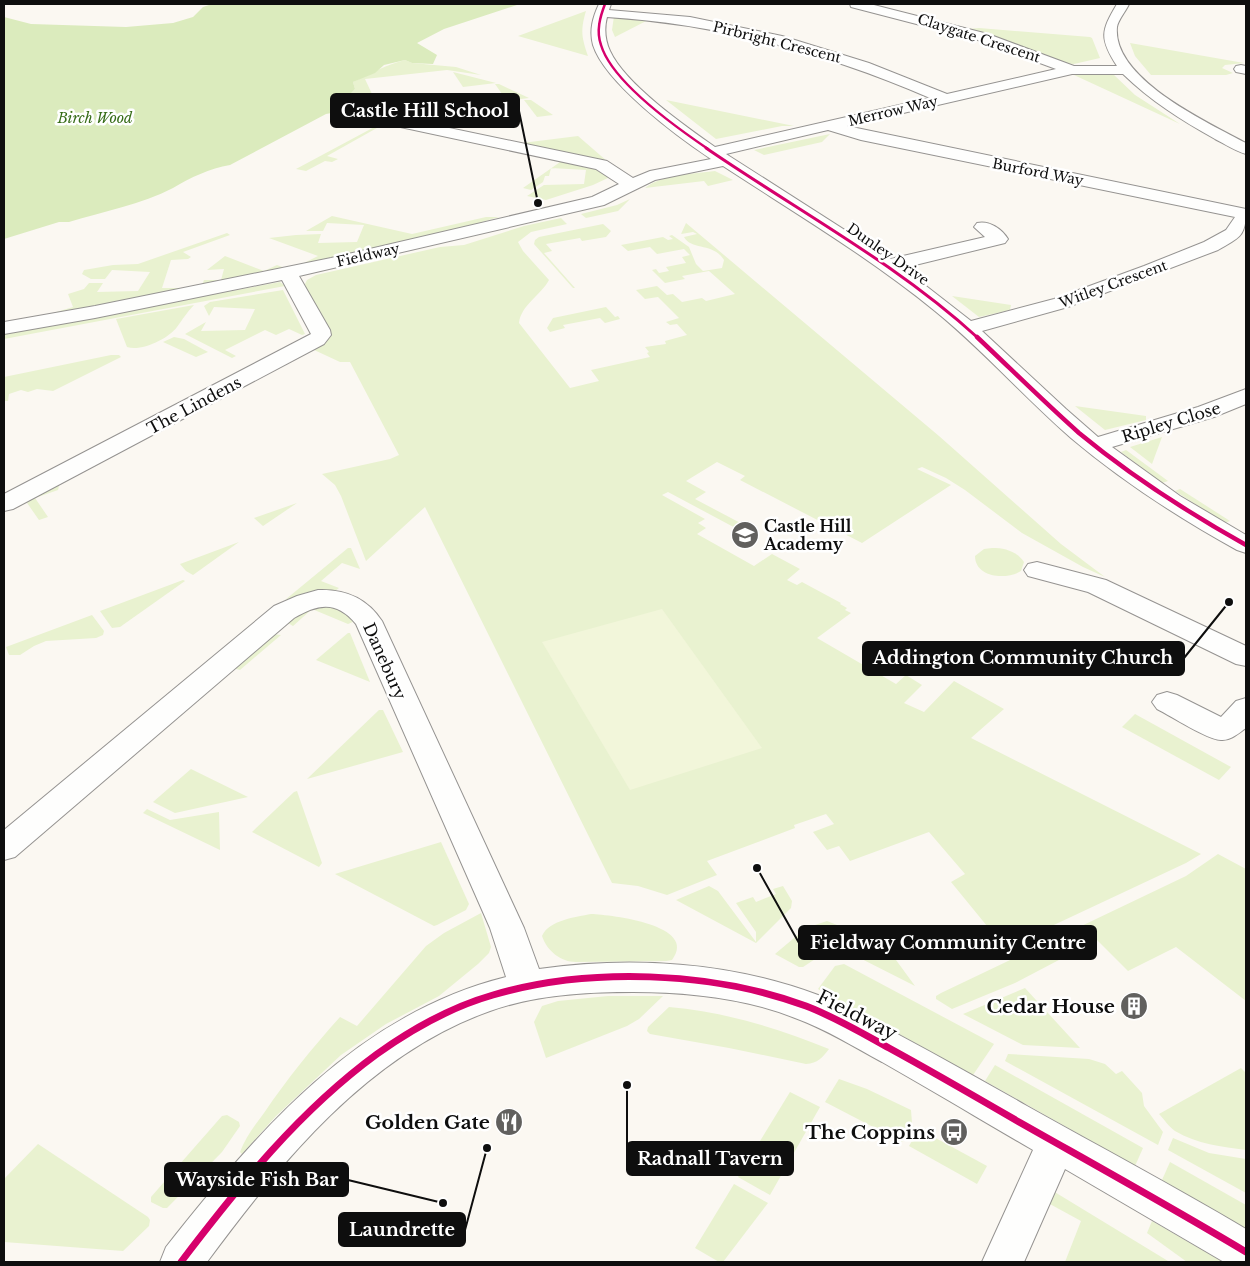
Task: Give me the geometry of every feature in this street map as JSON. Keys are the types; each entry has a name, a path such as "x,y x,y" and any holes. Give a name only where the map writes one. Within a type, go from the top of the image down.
{"street":[{"name":"Claygate Crescent","path":"856,4 983,37 1072,70"},
{"path":"1122,4 1114,14 1109,31 1110,40 1122,64 1144,87 1169,106 1246,149"},
{"name":"Pirbright Crescent","path":"603,9 673,18 767,38 868,67 946,99"},
{"name":"Dunley Drive","path":"603,9 598,37 609,62 648,102 719,156 927,295 968,328 1057,413 1095,445 1187,511 1246,545"},
{"name":"Merrow Way","path":"719,156 830,126 1072,70 1122,64"},
{"path":"359,107 359,112 368,116 601,165 631,184"},
{"name":"Burford Way","path":"830,126 870,137 1246,215"},
{"name":"Fieldway","path":"4,328 288,273 598,201 615,195 631,184 656,174 719,156"},
{"name":"Witley Crescent","path":"968,328 1069,301 1206,248 1232,234 1246,215"},
{"path":"886,266 999,239 983,227"},
{"name":"The Lindens","path":"4,504 316,340 321,335 320,330 288,273"},
{"name":"Ripley Close","path":"1095,445 1206,412 1246,396"},
{"path":"1037,570 1097,586 1246,657"},
{"name":"Danebury","path":"4,848 284,612 294,606 313,600 331,598 346,601 357,607 368,621 507,928 527,987"},
{"path":"1167,702 1222,730 1236,721 1246,708"},
{"name":"Fieldway","path":"181,1262 225,1206 279,1143 346,1077 404,1036 437,1018 495,994 527,987 583,980 645,978 720,984 786,999 810,1008 875,1040 1246,1252"},
{"path":"1003,1262 1056,1143"}],"green space":[{"name":"Birch Wood","path":"212,4 520,4 444,29 417,43 437,55 433,64 412,63 405,60 384,65 375,73 353,82 355,89 347,97 348,105 342,111 326,114 230,165 200,174 161,194 135,203 69,222 59,222 4,239 4,17 31,24 126,27 173,23 193,17 203,7"},
{"path":"586,11 583,34 588,56 518,36"},
{"path":"614,16 652,18 615,37 612,30"},
{"path":"979,28 1090,37 1100,58 1074,64 1063,63 968,29"},
{"path":"1130,43 1244,63 1225,65 1222,68 1233,73 1226,75 1151,75 1135,56"},
{"path":"405,60 412,63 456,67 481,75 447,70 365,79 372,94 346,97 355,89 353,82"},
{"path":"453,72 496,83 463,87"},
{"path":"1093,73 1114,75 1135,95 1180,124 1074,75"},
{"path":"495,84 499,84 529,98 507,101"},
{"path":"524,100 531,100 553,115 537,117"},
{"path":"666,100 794,126 782,126 716,139"},
{"path":"380,124 384,124 327,156 338,159 332,162 325,161 306,171 296,169"},
{"path":"830,134 822,142 764,155 754,150"},
{"path":"578,136 608,162 522,143"},
{"path":"563,160 592,167 610,177 593,185 546,200 527,196 544,185 584,184 586,170 552,168"},
{"path":"551,168 549,176 545,176 543,182 531,190 523,188"},
{"path":"715,171 733,180 708,186 704,181 645,188 652,183 669,177"},
{"path":"630,199 618,211 586,218 581,214 617,205"},
{"path":"332,216 412,234 486,217 499,217 300,265 318,256 269,238 321,234 318,243 357,242 364,225 327,223 323,231 306,231"},
{"name":"Castle Hill Academy","path":"561,218 567,224 531,232 518,242 523,251 549,280 527,305 519,323 570,388 599,381 591,370 650,357 645,347 666,344 665,341 687,335 677,324 670,325 666,322 679,318 658,297 645,299 636,290 657,286 667,295 673,294 682,302 702,298 706,301 735,294 709,271 682,276 685,279 665,283 652,270 656,269 659,273 669,271 666,267 686,263 682,257 690,255 684,249 657,254 650,247 628,251 621,245 663,237 668,240 673,239 669,236 672,235 689,247 696,264 703,271 722,268 724,260 719,254 692,244 684,237 697,234 693,232 681,234 686,223 939,436 1061,544 1105,577 1022,533 965,490 946,478 922,467 917,469 951,485 862,543 740,480 745,476 717,462 686,481 706,492 695,499 748,527 741,531 668,492 662,495 705,519 698,523 706,528 697,534 754,566 772,554 800,569 787,580 797,585 802,582 847,608 845,610 851,613 817,638 896,684 906,675 922,685 904,703 924,712 954,681 1004,709 971,738 1201,854 1186,863 1005,948 951,882 965,874 929,832 850,861 839,846 827,850 813,832 834,824 826,814 794,825 795,828 707,861 717,875 667,895 638,886 612,883 425,507 366,561 341,496 335,485 322,474 390,459 399,455 350,362 340,362 312,349 322,343 305,284 307,280 316,275 440,247 464,245 524,226"},
{"path":"603,224 611,231 606,237 582,241 580,238 546,244 552,251 544,253 575,288 534,244 535,240 539,237"},
{"path":"227,233 230,235 183,252 191,257 188,259 171,260 162,288 182,288 181,290 53,313 73,307 68,294 84,289 89,283 103,283 97,292 138,291 150,272 112,270 105,279 91,279 82,274 84,270 113,265 138,264"},
{"path":"225,256 264,271 277,265 285,268 202,285 204,280 221,280 224,269 207,270"},
{"path":"280,282 285,286 4,339 4,333"},
{"path":"283,290 305,334 302,335 289,329 276,335 265,330 225,350 236,356 232,358 185,334 206,322 201,331 245,330 255,309 214,307 209,316 204,306 210,302"},
{"path":"952,296 1011,305 1010,310 979,317"},
{"path":"194,305 173,332 161,340 139,348 127,347 116,319"},
{"path":"606,307 615,317 618,316 620,319 605,323 600,318 563,325 565,328 550,332 547,328 553,318"},
{"path":"174,337 184,339 208,352 196,357 163,342"},
{"path":"111,355 119,355 121,357 53,391 37,389 28,392 21,390 9,394 8,401 4,401 4,377"},
{"path":"1075,406 1146,416 1146,420 1105,430"},
{"path":"1162,437 1152,464 1130,447"},
{"path":"1126,450 1168,481 1162,483 1121,452"},
{"path":"56,485 59,486 58,490 35,498 48,517 39,520 25,500"},
{"path":"1180,489 1230,521 1225,523 1175,491"},
{"path":"297,503 263,526 254,518"},
{"path":"239,542 193,575 180,564"},
{"path":"348,548 351,548 360,569 342,563 321,581 339,588 335,591 308,592 285,600"},
{"path":"984,549 1006,550 1017,555 1024,562 1021,571 1008,576 1000,576 986,573 980,569 976,563 975,556"},
{"path":"183,580 185,581 120,627 112,628 100,611"},
{"path":"323,606 337,607 355,621 348,624 312,609 293,626 288,623 303,610"},
{"path":"662,609 762,748 630,790 542,642"},
{"path":"92,615 104,631 103,635 96,638 46,641 20,655 9,655 6,647"},
{"path":"350,633 370,682 316,660"},
{"path":"273,634 281,635 240,670 236,669 235,666"},
{"path":"379,710 383,710 403,752 307,779"},
{"path":"1135,714 1231,767 1219,780 1122,727"},
{"path":"191,769 248,797 175,813 153,802"},
{"path":"297,791 322,863 319,867 252,832"},
{"path":"147,809 170,820 219,812 220,850 143,813"},
{"path":"441,842 469,904 466,910 434,926 335,874"},
{"path":"1218,854 1246,869 1246,1001 1176,947 1128,971 1097,940 1015,983 952,1009 936,999 936,996 941,993 1186,876"},
{"path":"709,886 718,891 756,942 756,932 736,903 753,897 756,902 776,894 773,889 783,886 792,901 791,908 756,943 676,900"},
{"path":"481,913 491,947 489,953 478,964 439,996 386,1024 341,1055 276,1116 242,1154 240,1152 250,1132 282,1088 340,1017 357,1026 426,946 444,933"},
{"path":"591,914 633,920 664,930 674,938 677,948 672,960 576,962 565,960 555,955 547,946 542,936 550,926 564,920"},
{"path":"827,921 842,927 854,943 877,934 915,986 835,946 803,967 799,967 775,954 806,928"},
{"path":"844,964 994,1044 973,1075 818,989 835,966"},
{"path":"1025,988 1080,1048 1023,1045 963,1014"},
{"path":"608,996 663,996 639,1019 627,1026 546,1058 534,1022 542,1006 558,1001"},
{"path":"669,1007 731,1017 790,1034 829,1049 819,1060 806,1064 650,1034 647,1031 648,1027"},
{"path":"1008,1054 1089,1059 1105,1064 1116,1074 1122,1071 1142,1093 1144,1106 1163,1132 1158,1145 1005,1061"},
{"path":"995,1065 1143,1148 1135,1166 985,1081"},
{"path":"1241,1068 1246,1073 1246,1150 1192,1139 1175,1131 1159,1114"},
{"path":"839,1079 867,1089 911,1110 912,1123 902,1142 825,1102"},
{"path":"790,1092 820,1107 770,1195 738,1177"},
{"path":"227,1115 239,1122 240,1126 222,1152 167,1208 151,1202 151,1197 222,1116"},
{"path":"919,1129 987,1166 977,1184 909,1146"},
{"path":"1173,1138 1209,1153 1246,1159 1246,1193 1168,1150"},
{"path":"38,1144 148,1217 150,1220 149,1226 123,1251 4,1242 4,1179"},
{"path":"1170,1162 1246,1205 1246,1229 1162,1180"},
{"path":"734,1184 768,1203 723,1262 719,1262 695,1248"},
{"path":"1053,1191 1168,1261 1065,1262 1081,1221 1048,1203"},
{"path":"1152,1221 1223,1262 1187,1262 1147,1233"}],"cycle path":[{"path":"605,4 598,29 603,53 632,88 671,123 715,154 837,231 909,281 961,322 1079,433 1148,485 1196,517 1246,545"},
{"path":"181,1262 247,1178 322,1098 349,1075 390,1045 418,1028 477,1000 528,986 566,980 607,977 650,978 733,986 772,995 806,1006 921,1065 1246,1252"}],"place":[{"name":"Castle Hill School","path":"538,203"},
{"name":"Castle Hill Academy","path":"745,535"},
{"name":"Addington Community Church","path":"1229,602"},
{"name":"Fieldway Community Centre","path":"757,868"},
{"name":"Cedar House","path":"1134,1006"},
{"name":"Radnall Tavern","path":"627,1085"},
{"name":"Golden Gate","path":"509,1122"},
{"name":"The Coppins","path":"954,1132"},
{"name":"Laundrette","path":"487,1148"},
{"name":"Wayside Fish Bar","path":"443,1203"}]}
